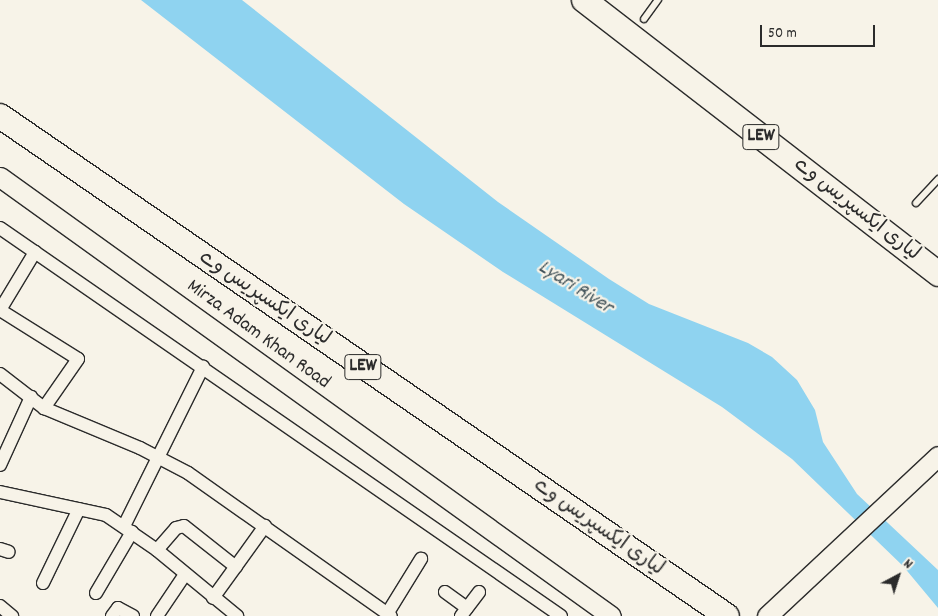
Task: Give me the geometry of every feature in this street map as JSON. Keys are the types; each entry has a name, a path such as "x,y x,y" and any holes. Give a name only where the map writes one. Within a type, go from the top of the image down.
{"highway":[{"name":"لیاری ایکسپریس وے","path":"584,0 938,274"},
{"name":"لیاری ایکسپریس وے","path":"0,116 727,616"}],"main road":[{"name":"Mirza Adam Khan Road","path":"0,177 611,616"},
{"path":"767,616 938,456"}],"street":[{"path":"0,228 560,616"},
{"path":"34,252 0,310 78,359 44,408"},
{"path":"96,593 128,529 203,367"},
{"path":"0,374 44,408 160,458 265,526 389,615 421,559"},
{"path":"0,465 31,397"},
{"path":"0,492 106,515 157,550 184,576 236,616"},
{"path":"44,583 79,509"},
{"path":"157,550 176,528 184,526 236,567"},
{"path":"213,598 265,526"},
{"path":"157,616 184,576"},
{"path":"445,592 464,612 479,592"},
{"path":"0,606 12,616"},
{"path":"112,616 118,608 133,616"}],"lane":[{"path":"644,19 658,0"},
{"path":"916,204 938,179"}],"water":[{"name":"Lyari River","path":"141,0 242,0 498,202 609,279 649,304 748,343 772,357 797,380 815,410 823,442 857,494 938,570 938,608 903,566 792,459 722,407 503,272 404,204"}]}
